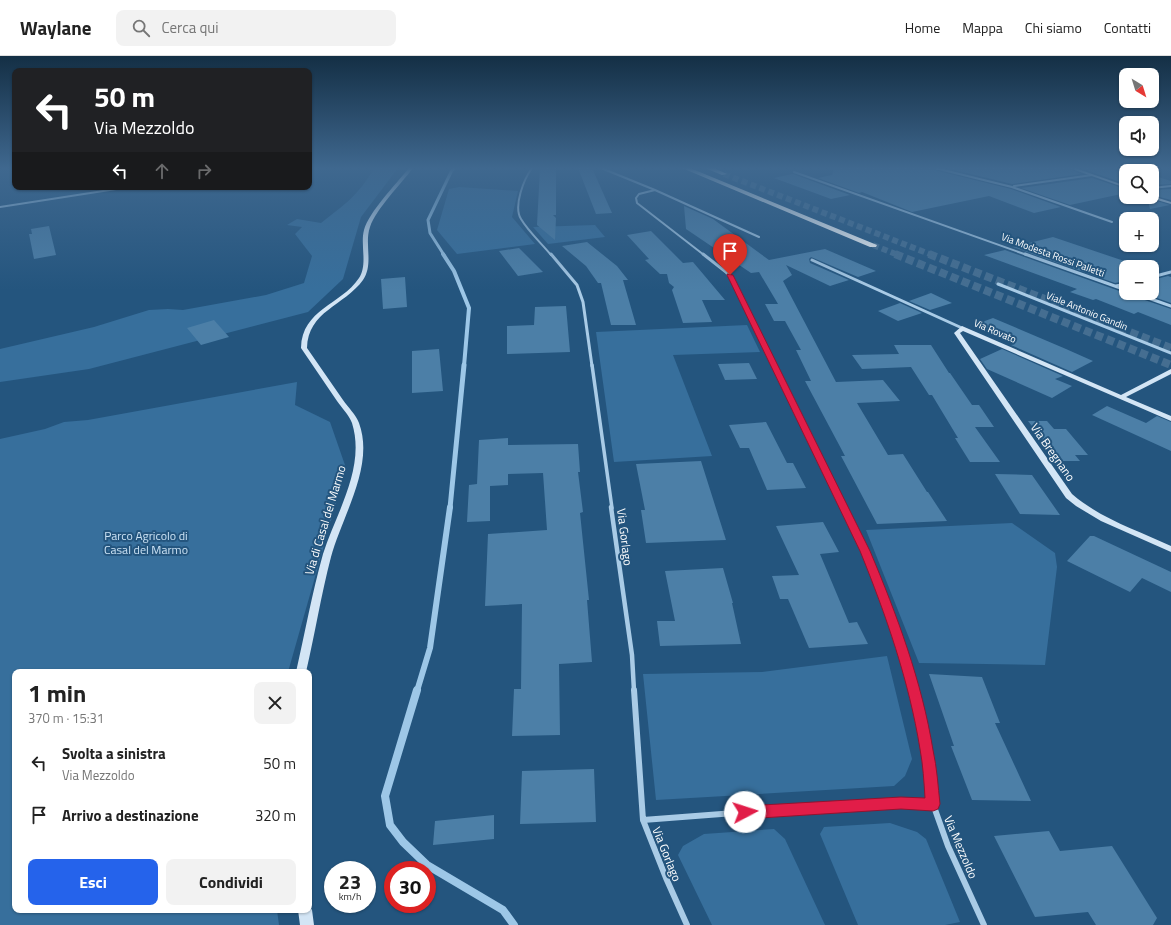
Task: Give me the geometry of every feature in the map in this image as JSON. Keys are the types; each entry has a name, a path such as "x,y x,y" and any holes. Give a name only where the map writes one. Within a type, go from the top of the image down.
{"highway":[{"path":"784,209 873,245"}],"main road":[{"name":"Via di Casal del Marmo","path":"302,669 328,553 356,476 360,460 359,433 355,422 304,348 304,335 316,318 361,279 366,266 365,242 367,227 371,218 379,209"},
{"name":"Via Rovato","path":"962,328 1171,419"},
{"name":"Via Bregnano","path":"962,328 957,333 958,336 1069,496 1078,504 1100,516 1171,548"},
{"path":"1121,397 1171,371"},
{"path":"306,913 308,925"}],"street":[{"name":"Via Gorlago","path":"520,209 520,218 577,285 583,302 632,655 643,820 666,878 687,925"},
{"name":"Via Mezzoldo","path":"644,209 726,272 732,279 865,551 881,589 906,664 927,750 933,804 948,846 984,925"},
{"path":"696,209 760,237"},
{"name":"Via Modesta Rossi Palletti","path":"897,209 1119,287"},
{"path":"1074,209 1112,222"},
{"name":"Via Rovato","path":"812,260 962,328"},
{"path":"1159,275 1171,272"},
{"name":"Viale Antonio Gandin","path":"998,284 1171,353"},
{"path":"1115,286 1119,285"},
{"path":"1154,300 1171,306"},
{"path":"643,820 788,809 901,803 933,804"}],"green space":[{"path":"339,209 367,209 361,217 343,279 308,312 89,369 0,382 0,349 94,327 149,310 183,310 266,295 304,283 312,256 295,234 302,227 287,225 297,219 321,223"},
{"path":"443,209 514,209 512,217 535,244 457,254 437,230"},
{"path":"595,225 605,237 548,244 533,227"},
{"path":"747,325 760,352 673,355 712,456 614,462 596,332"},
{"name":"Parco Agricolo di Casal del Marmo","path":"297,382 295,405 330,422 346,468 289,669 12,669 12,913 277,913 279,925 0,925 0,439 45,429 64,422 88,420"},
{"path":"1012,523 1055,553 1057,567 1045,665 919,663 866,530"},
{"path":"887,656 912,759 905,776 894,786 656,800 643,674 762,672"},
{"path":"890,823 917,832 926,839 960,922 945,925 858,925 820,834 824,827"},
{"path":"774,829 785,839 825,925 712,925 678,855 683,846 704,834"}],"building":[{"path":"538,209 556,209 556,215 553,215 556,218 555,240 537,225"},
{"path":"594,209 610,209 612,213 596,214"},
{"path":"684,209 690,209 713,219 769,260 825,249 876,271 858,277 811,257 809,259 810,263 849,280 830,286 786,265 792,275 783,281 836,382 883,380 900,401 857,403 888,455 903,454 947,521 877,524 841,456 845,456 805,381 811,381 796,350 801,350 785,321 774,321 765,304 778,304 759,272 751,273 686,229"},
{"path":"903,209 929,209 912,212"},
{"path":"1022,209 1054,209 1034,213"},
{"path":"49,226 56,255 34,259 29,234 32,234 31,229"},
{"path":"651,231 683,263 693,262 725,300 702,300 712,322 683,323 672,290 674,287 669,283 667,274 660,274 645,260 649,259 627,235"},
{"path":"1053,237 1121,260 1119,260 1119,282 1115,283 1013,247"},
{"path":"587,242 617,266 628,280 623,280 636,325 611,325 601,283 598,283 586,266 562,246"},
{"path":"519,248 543,272 518,276 499,251"},
{"path":"1005,250 1119,291 1119,300 1145,300 1171,309 1171,325 1138,312 1134,314 1096,299 1093,300 1070,292 1077,289 984,255"},
{"path":"1168,276 1171,277 1171,303 1159,299 1159,278"},
{"path":"405,277 407,307 383,309 381,279"},
{"path":"931,293 952,303 930,310 909,301"},
{"path":"900,303 922,313 898,321 878,311"},
{"path":"566,306 570,352 507,354 507,326 534,325 535,307"},
{"path":"993,318 1093,361 1072,372 1011,345 1015,344 974,325"},
{"path":"214,320 229,337 201,345 187,328"},
{"path":"894,345 931,345 972,405 979,405 994,427 975,427 1000,462 970,462 955,438 958,438 932,395 929,395 911,367 862,369 852,355 899,354"},
{"path":"439,349 443,391 412,393 412,351"},
{"path":"1002,349 1063,376 1055,379 1072,386 1052,398 987,369 980,359"},
{"path":"749,363 757,379 725,380 718,364"},
{"path":"1107,406 1146,423 1157,416 1171,422 1171,451 1092,415"},
{"path":"1028,421 1047,421 1054,429 1066,429 1088,455 1075,455 1080,461 1059,461"},
{"path":"766,422 787,463 793,463 806,488 767,490 749,448 740,448 729,425"},
{"path":"508,438 508,445 578,444 580,472 578,472 583,512 580,513 589,600 587,600 592,662 559,664 560,735 512,736 514,689 521,689 522,604 485,606 488,534 547,530 543,473 508,474 508,485 490,486 490,521 467,522 469,485 477,484 479,440"},
{"path":"701,461 726,540 646,543 641,510 645,510 636,464"},
{"path":"995,474 1032,475 1060,515 1020,514"},
{"path":"823,522 839,552 820,554 849,623 857,622 868,644 809,648 788,599 780,599 772,576 799,575 776,526"},
{"path":"1090,536 1094,536 1171,572 1171,592 1142,578 1130,592 1067,561"},
{"path":"723,568 733,603 741,644 660,646 657,621 675,621 665,571"},
{"path":"929,674 982,677 1000,723 995,723 1031,801 972,800 951,746 954,746"},
{"path":"594,769 596,822 520,824 522,771"},
{"path":"494,815 494,839 433,845 435,821"},
{"path":"1049,831 1060,851 1112,846 1157,918 1153,925 1096,925 1088,912 1035,917 994,836"}],"waterway":[{"path":"433,209 428,220 430,233 444,255"},
{"path":"443,254 454,271 469,308 464,366"},
{"path":"450,508 464,365"},
{"path":"417,691 430,648 450,507"},
{"path":"417,690 385,796 390,825 403,842 427,865 503,910 514,925"}],"tunnel":[{"path":"813,209 932,255"},
{"path":"873,245 898,255"},
{"path":"895,254 1171,365"},
{"path":"929,254 1171,348"}],"route":[{"path":"730,275 865,551 881,589 906,664 917,706 927,750 933,804 901,803 745,812"}]}
